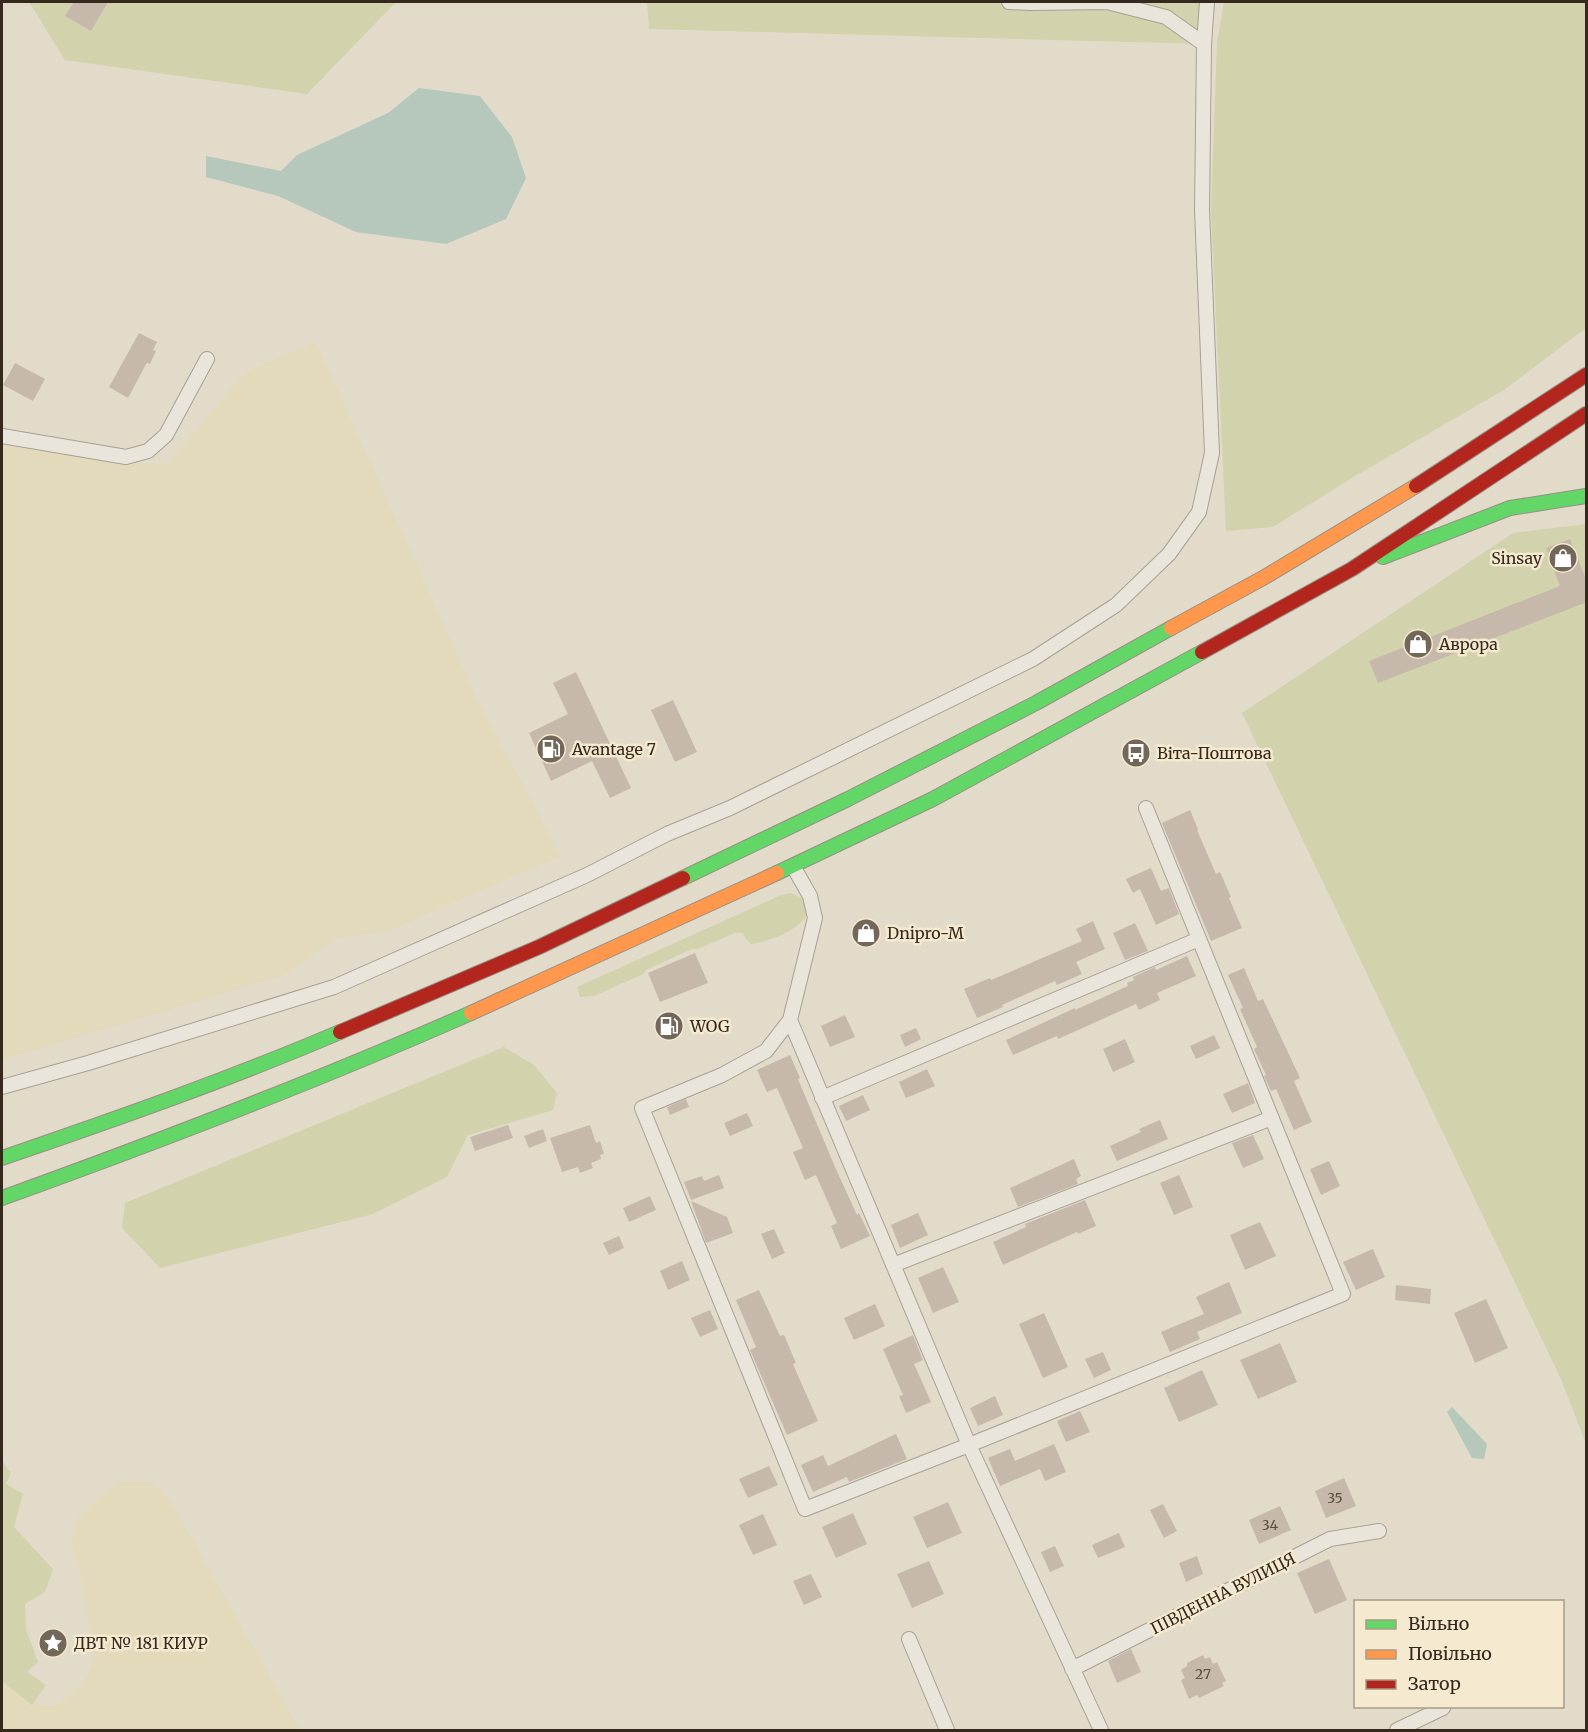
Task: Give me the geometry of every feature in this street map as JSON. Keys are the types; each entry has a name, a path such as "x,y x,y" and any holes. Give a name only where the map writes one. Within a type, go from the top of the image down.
{"main road":[{"path":"2,1158 282,1057 539,948 848,799 1036,703 1263,578 1391,502 1587,375"},
{"path":"2,1198 122,1155 405,1041 793,866 933,799 1352,569 1587,414"},
{"path":"1352,569 1510,508 1587,496"}],"street":[{"path":"1009,2 1107,2 1166,17 1204,44"},
{"path":"2,1087 88,1063 334,987 587,875 667,834 730,808 1033,659 1116,605 1169,554 1199,512 1212,453 1202,210 1204,44 1207,2"},
{"path":"2,436 126,457 148,451 166,435 207,360"},
{"path":"793,866 810,896 815,918 790,1020 766,1052 722,1075 642,1108 805,1509 1343,1294 1146,808"},
{"path":"822,1098 1199,939"},
{"path":"790,1020 969,1445 1101,1731"},
{"path":"893,1264 1272,1118"},
{"name":"ПІВДЕННА ВУЛИЦЯ","path":"1072,1669 1330,1539 1379,1531"},
{"path":"909,1640 947,1731"},
{"path":"1396,1731 1443,1708"}],"shaded area":[{"path":"419,88 480,96 512,137 526,178 506,219 446,244 356,232 278,196 206,177 206,156 281,171 297,155 388,113"},
{"path":"316,342 479,703 561,856 388,931 338,938 285,975 2,1060 2,445 125,462 168,464 245,372"},
{"path":"1452,1407 1487,1444 1484,1459 1472,1458 1447,1412"},
{"path":"122,1481 150,1482 169,1498 300,1730 2,1730 2,1681 32,1705 58,1705 84,1682 95,1658 79,1569 71,1542 77,1519 101,1496"}],"green space":[{"path":"29,2 396,2 307,94 65,60"},
{"path":"647,2 1211,2 1204,44 649,29"},
{"path":"1224,2 1586,2 1586,328 1504,390 1357,475 1273,527 1226,531 1211,211 1217,43"},
{"path":"1586,524 1586,1444 1561,1379 1242,713 1513,533"},
{"path":"790,893 803,900 809,913 798,925 783,934 751,944 743,933 735,933 698,949 692,949 594,996 580,997 577,987"},
{"path":"504,1047 534,1065 557,1093 553,1110 468,1135 447,1177 373,1214 160,1268 122,1228 125,1203"},
{"path":"2,1461 11,1473 6,1484 23,1494 14,1527 53,1569 45,1592 25,1604 26,1629 38,1662 27,1672 46,1685 32,1705 2,1681"}],"building":[{"path":"74,2 108,2 91,31 65,16"},
{"path":"139,333 157,342 153,350 156,351 128,398 109,387"},
{"path":"15,363 45,379 33,401 3,385"},
{"path":"1570,539 1587,582 1587,602 1378,683 1369,661 1560,586 1546,548"},
{"path":"576,672 631,788 610,798 592,761 551,781 529,733 568,714 553,683"},
{"path":"673,700 697,752 675,762 651,710"},
{"path":"1190,810 1216,874 1220,872 1242,928 1211,941 1162,823"},
{"path":"1151,868 1161,891 1169,888 1179,914 1156,925 1140,889 1133,893 1126,879"},
{"path":"1093,921 1105,949 1076,962 1082,974 1057,985 1055,981 977,1018 964,989 990,978 991,980 1082,941 1076,929"},
{"path":"1135,923 1148,951 1125,960 1113,933"},
{"path":"695,953 708,983 660,1002 648,973"},
{"path":"1187,956 1196,976 1157,993 1160,1000 1139,1010 1136,1004 1058,1039 1057,1036 1013,1055 1006,1040 1128,986 1127,983 1134,980 1133,977 1155,967 1156,970"},
{"path":"1244,968 1258,1001 1263,999 1300,1078 1294,1081 1312,1122 1294,1130 1276,1089 1271,1091 1264,1076 1266,1075 1254,1049 1257,1047 1228,975"},
{"name":"WOG","path":"676,1014 683,1029 663,1039 656,1023"},
{"path":"845,1015 855,1037 830,1047 821,1026"},
{"path":"916,1028 921,1039 905,1047 900,1035"},
{"path":"1214,1035 1220,1048 1196,1059 1190,1046"},
{"path":"1125,1039 1135,1062 1113,1072 1103,1049"},
{"path":"790,1055 835,1167 857,1215 859,1213 870,1236 841,1249 831,1226 837,1223 816,1175 805,1180 793,1152 803,1148 777,1088 767,1092 757,1070"},
{"path":"927,1069 935,1086 906,1098 899,1082"},
{"path":"1248,1083 1255,1103 1232,1113 1223,1094"},
{"path":"863,1095 870,1110 846,1121 839,1106"},
{"path":"686,1099 689,1107 670,1115 667,1107"},
{"path":"747,1113 753,1126 730,1136 724,1123"},
{"path":"1160,1120 1168,1139 1117,1161 1110,1146 1141,1132 1139,1129"},
{"path":"508,1125 513,1138 475,1151 470,1137"},
{"path":"590,1125 596,1143 600,1141 604,1154 600,1155 601,1159 591,1163 593,1168 580,1173 578,1167 562,1172 550,1138"},
{"path":"543,1129 547,1141 529,1148 524,1136"},
{"path":"1253,1135 1264,1159 1243,1168 1232,1143"},
{"path":"1074,1159 1081,1176 1076,1179 1078,1184 1018,1207 1010,1188"},
{"path":"1329,1161 1340,1186 1321,1195 1310,1169"},
{"path":"719,1175 724,1188 691,1200 684,1182 702,1176 704,1181"},
{"path":"1179,1175 1193,1207 1174,1215 1160,1183"},
{"path":"650,1196 656,1210 629,1222 623,1208"},
{"path":"1085,1200 1096,1226 1078,1234 1077,1232 1003,1265 993,1242 1026,1227 1025,1224"},
{"path":"691,1201 727,1217 733,1233 706,1243"},
{"path":"918,1213 928,1235 900,1248 891,1225"},
{"path":"1260,1222 1276,1256 1245,1270 1230,1235"},
{"path":"774,1229 785,1253 772,1259 761,1234"},
{"path":"619,1236 624,1248 609,1255 603,1243"},
{"path":"1373,1249 1385,1277 1356,1290 1343,1262"},
{"path":"682,1261 690,1280 668,1290 660,1271"},
{"path":"943,1267 959,1302 933,1313 918,1278"},
{"path":"1229,1282 1242,1313 1197,1332 1200,1339 1170,1352 1161,1332 1204,1314 1196,1297"},
{"path":"1396,1285 1431,1289 1430,1304 1395,1300"},
{"path":"759,1290 780,1336 784,1335 796,1363 793,1364 818,1421 787,1435 750,1350 756,1347 736,1300"},
{"path":"1486,1299 1508,1348 1475,1363 1454,1313"},
{"path":"875,1304 885,1326 854,1340 844,1318"},
{"path":"710,1310 718,1329 700,1337 691,1318"},
{"path":"1044,1313 1068,1367 1043,1378 1019,1324"},
{"path":"913,1335 923,1360 914,1364 931,1402 906,1413 899,1396 903,1395 883,1349"},
{"path":"1280,1343 1297,1382 1258,1399 1240,1360"},
{"path":"1103,1352 1111,1370 1094,1378 1085,1359"},
{"path":"1202,1370 1218,1405 1179,1422 1164,1388"},
{"path":"995,1396 1003,1415 978,1426 970,1408"},
{"path":"1080,1411 1090,1432 1066,1442 1057,1421"},
{"path":"896,1434 907,1459 849,1482 847,1477 813,1492 801,1465 823,1455 828,1466"},
{"path":"1054,1444 1066,1472 1045,1481 1040,1469 1000,1486 988,1458 1010,1449 1015,1461"},
{"path":"769,1466 778,1485 748,1498 739,1479"},
{"path":"1344,1478 1356,1506 1326,1518 1315,1491"},
{"path":"948,1502 962,1533 927,1548 913,1517"},
{"path":"1163,1504 1177,1531 1164,1538 1150,1510"},
{"path":"1280,1506 1291,1530 1259,1544 1249,1520"},
{"path":"853,1513 867,1544 836,1558 822,1527"},
{"path":"763,1514 777,1545 753,1555 739,1525"},
{"path":"1119,1533 1125,1547 1098,1558 1092,1545"},
{"path":"1055,1546 1064,1566 1050,1572 1041,1552"},
{"path":"1197,1556 1203,1574 1186,1582 1179,1563"},
{"path":"1329,1559 1347,1600 1315,1614 1297,1573"},
{"path":"929,1561 944,1594 912,1608 897,1574"},
{"path":"811,1574 822,1597 804,1605 793,1581"},
{"path":"1131,1649 1141,1672 1117,1683 1108,1661"},
{"path":"1203,1655 1205,1659 1210,1657 1213,1664 1217,1662 1226,1681 1222,1683 1224,1686 1199,1698 1197,1695 1189,1699 1181,1680 1185,1678 1181,1670 1187,1666 1187,1663"}],"traffic: fast":[{"path":"1383,557 1510,508 1586,496"},
{"path":"683,878 848,799 1036,703 1171,628"},
{"path":"777,873 933,799 1202,652"},
{"path":"2,1198 238,1110 471,1013"},
{"path":"2,1158 172,1098 340,1032"}],"traffic: slow":[{"path":"1171,628 1263,578 1416,486"},
{"path":"471,1013 777,873"}],"traffic: jam":[{"path":"1416,486 1586,375"},
{"path":"1202,652 1352,569 1586,414"},
{"path":"340,1032 539,947 683,878"}],"place":[{"name":"Sinsay","path":"1563,558"},
{"name":"Аврора","path":"1418,644"},
{"name":"Avantage 7","path":"551,749"},
{"name":"Віта-Поштова","path":"1136,753"},
{"name":"Dnipro-M","path":"866,933"},
{"name":"WOG","path":"669,1026"},
{"name":"ДВТ № 181 КИУР","path":"53,1643"}]}
